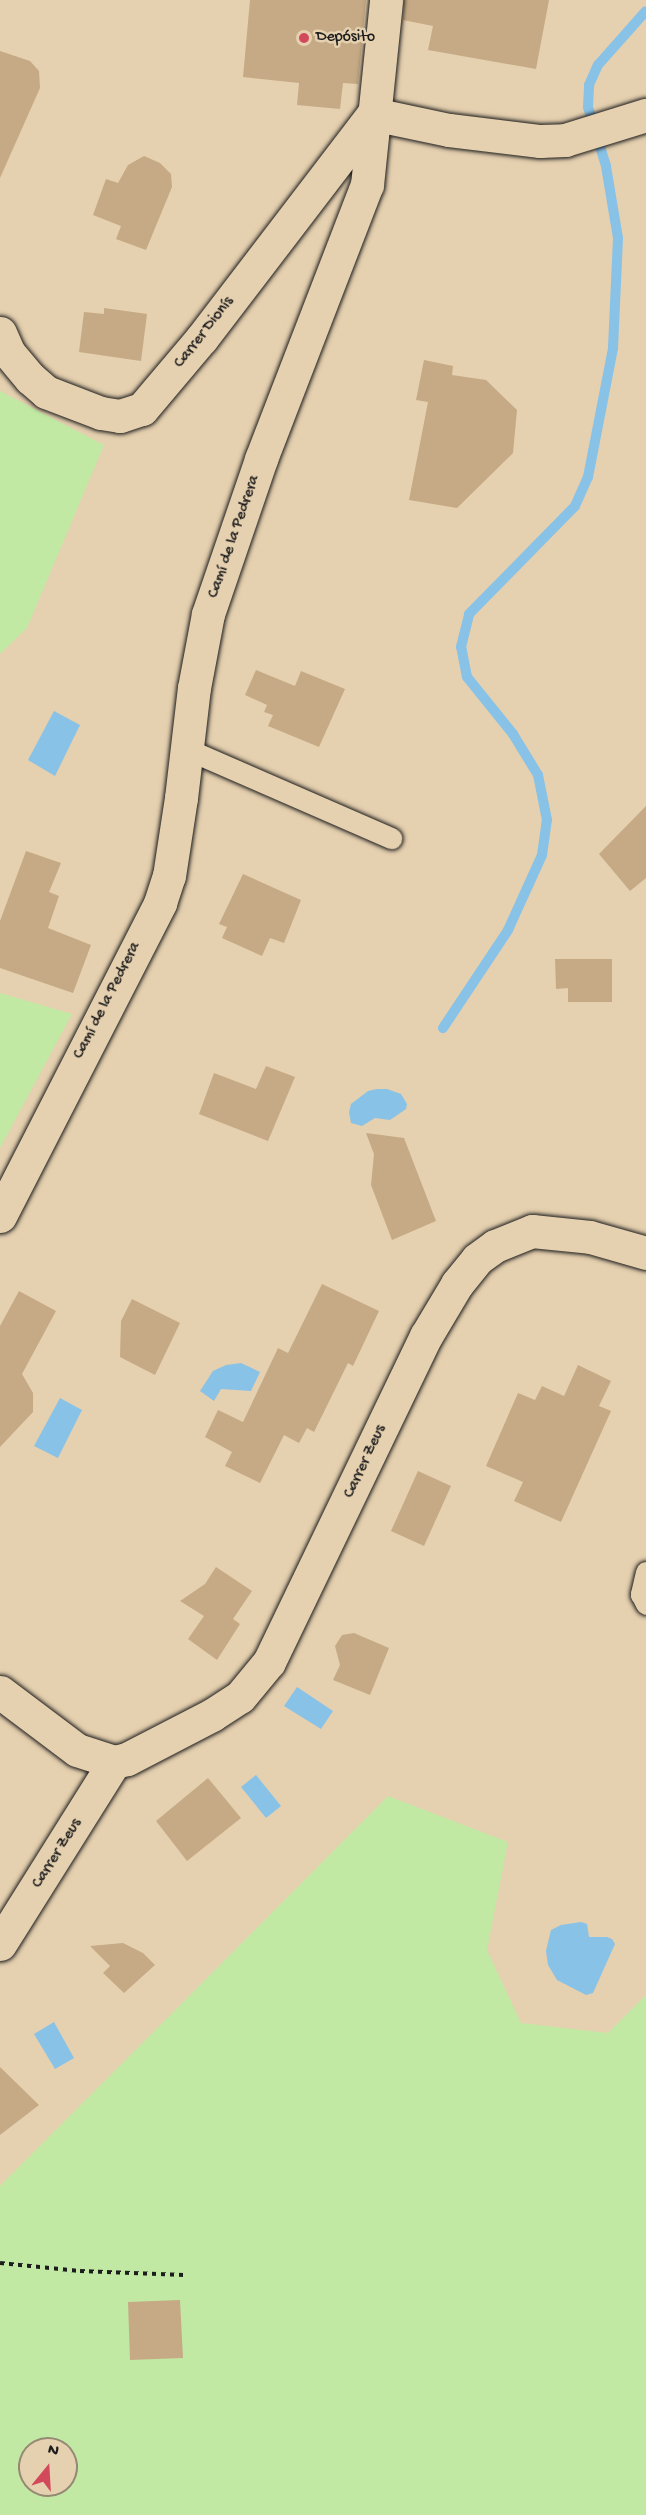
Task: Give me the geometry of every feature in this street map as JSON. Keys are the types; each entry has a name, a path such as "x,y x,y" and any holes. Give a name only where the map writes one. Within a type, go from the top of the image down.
{"street":[{"name":"Camí de la Pedrera","path":"0,1216 160,903 174,849 194,688 208,614 261,459 368,185 373,114 386,0"},
{"path":"373,114 449,130 540,141 565,140 646,115"},
{"name":"Carrer Dionís","path":"0,333 9,353 30,378 46,392 100,413 120,416 142,409 202,338 373,114"},
{"name":"Carrer Zeus","path":"0,1944 114,1762 127,1759 212,1715 240,1697 269,1662 426,1336 457,1284 477,1259 495,1246 532,1231 590,1237 646,1253"},
{"path":"0,1692 77,1750 114,1762"}],"lane":[{"path":"187,749 391,838"},
{"path":"646,1572 641,1594 646,1604"}],"path":[{"path":"0,2264 80,2271 183,2275"}],"green space":[{"path":"0,391 104,445 27,628 0,654"},
{"path":"0,993 72,1014 0,1148"},
{"path":"388,1796 508,1842 487,1950 521,2023 608,2033 646,1995 646,2515 0,2515 0,2186"}],"water":[{"path":"54,711 80,725 55,776 28,760"},
{"path":"387,1089 401,1094 407,1104 406,1109 390,1120 375,1118 362,1126 351,1123 349,1112 351,1104 368,1091"},
{"path":"241,1363 260,1372 251,1391 221,1389 214,1401 200,1391 213,1371 226,1365"},
{"path":"60,1398 82,1410 58,1458 34,1446"},
{"path":"297,1687 333,1711 321,1729 284,1706"},
{"path":"256,1775 281,1806 266,1818 241,1787"},
{"path":"581,1922 587,1924 589,1937 607,1937 615,1944 593,1993 586,1995 557,1980 548,1965 546,1951 551,1930 561,1925"},
{"path":"54,2022 74,2058 55,2069 34,2034"}],"building":[{"name":"Depósito","path":"250,0 366,0 358,84 343,83 340,109 297,105 299,83 243,77"},
{"path":"404,0 549,0 536,69 428,50 433,26 403,20"},
{"path":"0,51 30,61 39,71 40,88 0,178"},
{"path":"144,156 160,163 171,174 172,187 146,250 116,239 121,226 93,215 106,179 118,183 128,165"},
{"path":"104,308 147,314 141,361 79,352 84,312 104,314"},
{"path":"424,360 453,366 452,375 486,380 517,410 513,453 457,508 409,500 428,402 416,400"},
{"path":"256,670 295,686 301,671 345,689 319,747 268,726 273,715 264,712 267,705 245,695"},
{"path":"646,806 646,878 630,891 599,854"},
{"path":"26,851 61,863 49,892 59,896 48,928 91,945 73,993 0,968 0,921"},
{"path":"243,874 301,900 284,943 270,938 262,956 222,938 227,927 219,924"},
{"path":"555,959 612,959 612,1002 568,1002 568,988 556,989"},
{"path":"266,1066 295,1077 268,1141 199,1114 214,1073 256,1089"},
{"path":"366,1133 404,1138 436,1221 392,1240 371,1185 374,1154"},
{"path":"322,1284 379,1311 353,1366 348,1363 314,1432 307,1428 299,1443 284,1435 260,1483 225,1466 232,1452 205,1437 218,1410 243,1422 278,1348 288,1353"},
{"path":"19,1291 56,1311 22,1374 33,1393 33,1412 0,1447 0,1326"},
{"path":"132,1299 180,1323 155,1375 120,1357 121,1321"},
{"path":"578,1365 611,1381 599,1406 611,1411 561,1522 514,1501 523,1482 486,1466 518,1393 535,1400 542,1386 564,1396"},
{"path":"418,1471 451,1486 424,1546 391,1531"},
{"path":"216,1567 252,1591 233,1619 240,1624 217,1660 188,1639 204,1616 180,1601 205,1584"},
{"path":"354,1633 389,1648 370,1695 333,1680 340,1665 335,1646 342,1635"},
{"path":"208,1778 241,1818 187,1861 156,1821"},
{"path":"123,1943 143,1953 155,1965 124,1993 103,1973 110,1966 90,1946"},
{"path":"0,2067 39,2105 0,2135"},
{"path":"180,2300 183,2358 130,2360 128,2302"}],"waterway":[{"path":"443,1028 508,930 542,855 547,820 538,775 513,734 467,677 461,647 469,614 575,506 588,477 613,348 618,238 606,166 588,107 589,85 598,65 646,11"}],"place":[{"name":"Depósito","path":"304,38"}]}
